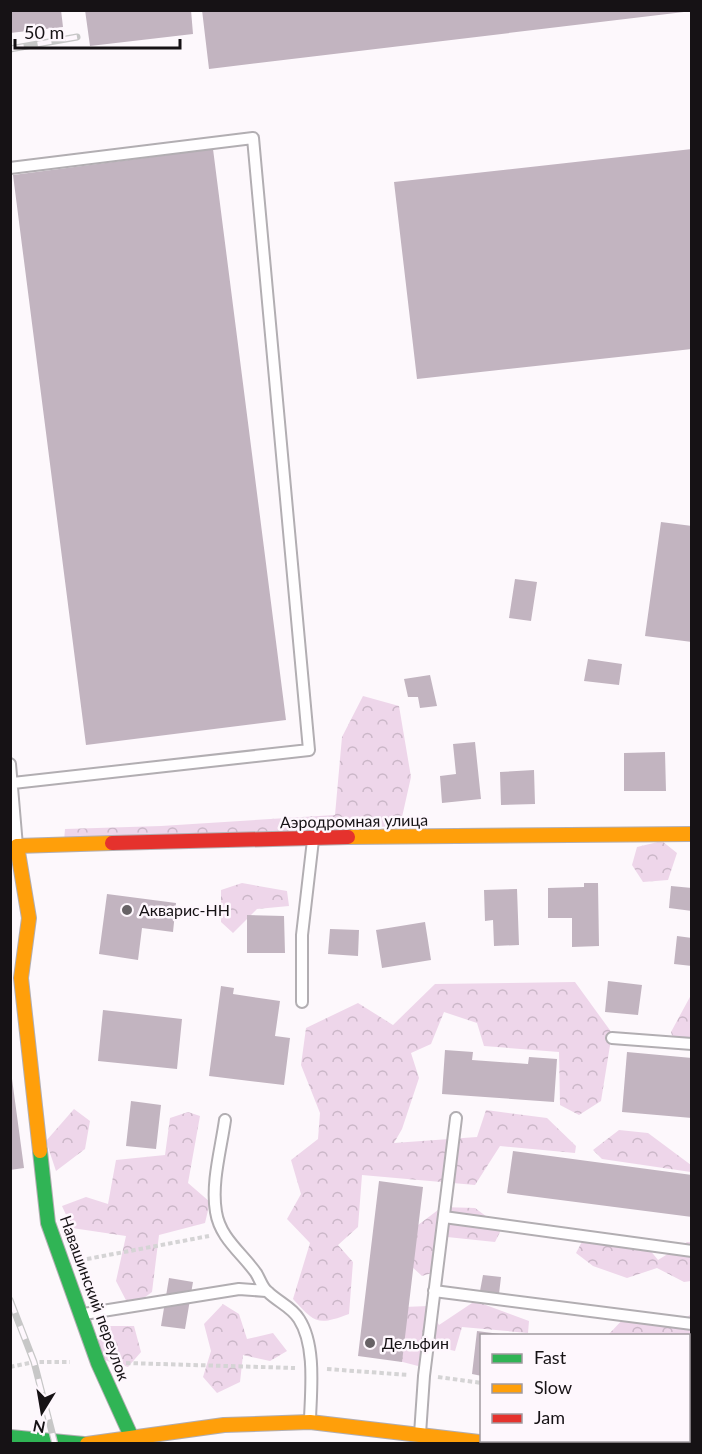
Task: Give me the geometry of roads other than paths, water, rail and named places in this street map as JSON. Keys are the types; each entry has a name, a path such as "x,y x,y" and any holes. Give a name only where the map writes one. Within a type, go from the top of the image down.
{"street":[{"name":"Аэродромная улица","path":"16,846 314,837 692,834"},
{"name":"Навашинский переулок","path":"16,846 29,918 21,978 48,1223 98,1363 131,1436"},
{"path":"10,1437 86,1443 224,1425 310,1422 480,1441"}],"lane":[{"path":"10,168 253,138 309,750 13,783"},
{"path":"10,764 16,846"},
{"path":"302,1002 302,935 314,837"},
{"path":"612,1038 692,1044"},
{"path":"420,1435 424,1376 456,1118"},
{"path":"225,1120 216,1182 216,1212 223,1233 255,1272 266,1292"},
{"path":"444,1217 692,1251"},
{"path":"81,1315 239,1289 266,1292 284,1304 299,1319 306,1339 312,1368 310,1422"},
{"path":"434,1291 692,1324"}],"railway":[{"path":"10,49 77,37"},
{"path":"10,1300 34,1362 55,1444"}],"place":[{"name":"Акварис-НН","path":"127,910"},
{"name":"Дельфин","path":"370,1343"}]}
